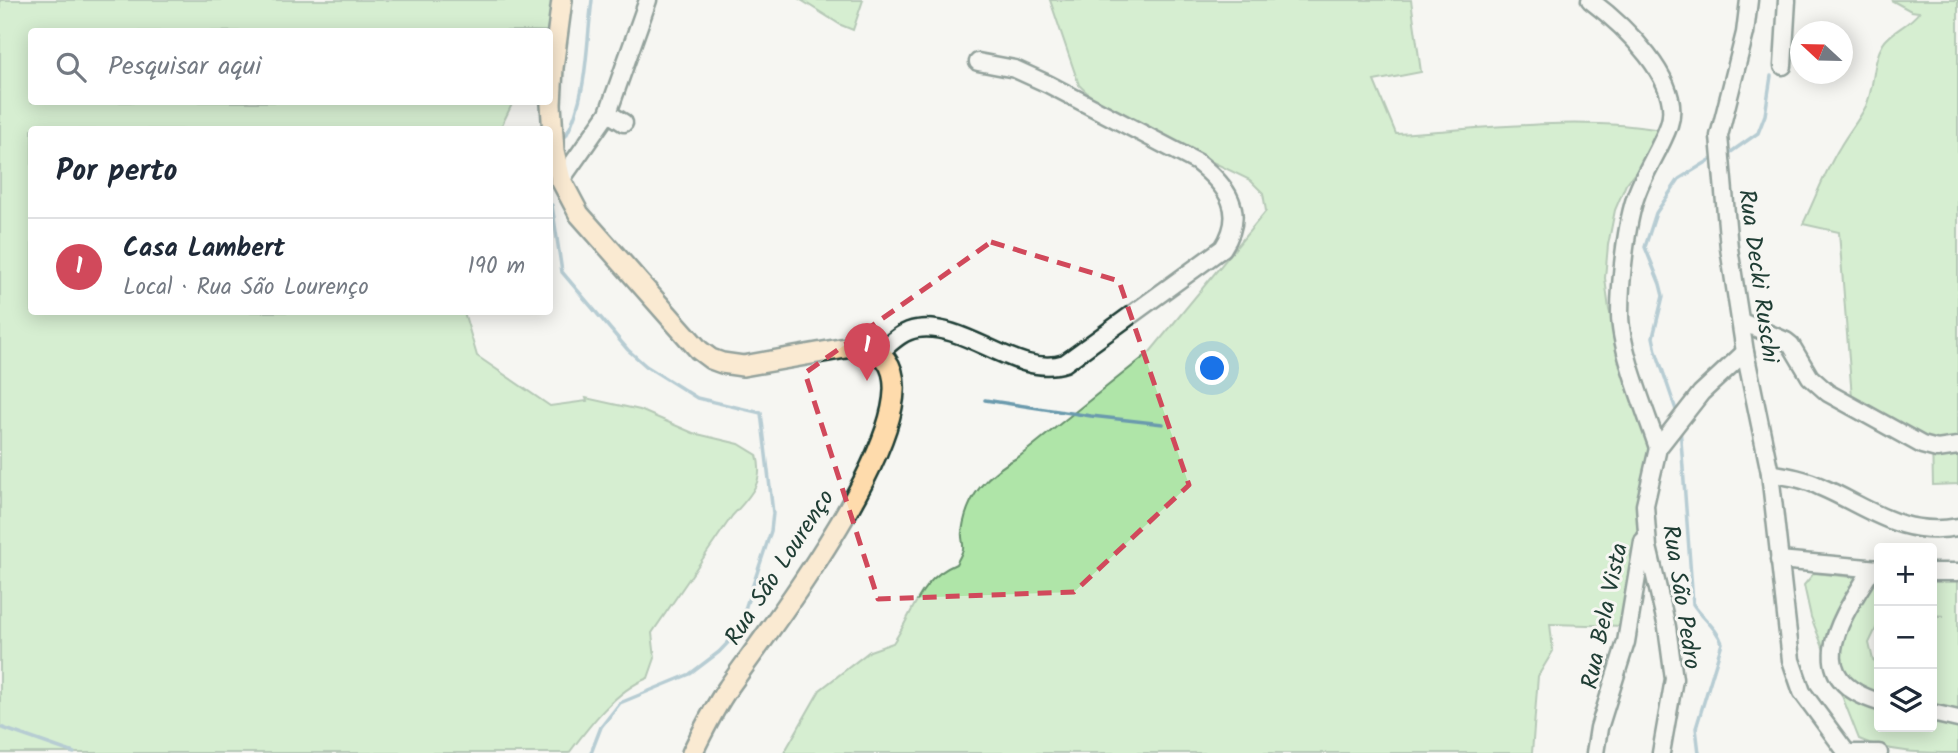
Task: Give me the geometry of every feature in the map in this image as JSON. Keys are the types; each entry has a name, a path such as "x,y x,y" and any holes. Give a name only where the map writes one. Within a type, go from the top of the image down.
{"main road":[{"path":"553,68 562,0"},
{"path":"551,105 552,126"},
{"path":"553,135 561,180 579,214 699,349 711,359 743,366 857,346 880,352"},
{"name":"Rua São Lourenço","path":"692,753 726,691 842,524 886,436 894,400 894,379 889,364 880,352"}],"street":[{"path":"561,180 608,113 648,0"},
{"path":"1590,0 1622,28 1652,62 1671,99 1670,124 1636,194 1629,226 1620,317 1630,362 1658,448"},
{"name":"Rua Decki Ruschi","path":"1749,0 1747,24 1718,136 1729,248 1745,352 1769,473 1788,641 1796,676 1802,691 1847,753"},
{"path":"1783,66 1787,0"},
{"path":"880,352 900,335 916,329 934,329 1033,364 1057,366 1065,363 1223,248 1229,239 1234,224 1234,209 1229,194 1211,173 1197,162 1048,84 1015,69 978,62"},
{"path":"608,113 624,124"},
{"path":"1742,322 1786,341 1816,385 1881,424 1922,446 1937,449 1958,446"},
{"path":"1658,448 1684,414 1727,367 1745,352"},
{"name":"Rua São Pedro","path":"1658,448 1645,505 1646,528 1667,627 1674,679 1661,753"},
{"path":"1769,473 1817,485 1887,521 1931,529 1958,527"},
{"name":"Rua Bela Vista","path":"1595,753 1599,728 1626,642 1646,528"},
{"path":"1779,560 1874,569"},
{"path":"1874,572 1839,625 1832,655 1834,667 1848,685 1874,700"},
{"path":"1937,572 1958,572"},
{"path":"1937,714 1958,719"},
{"path":"1847,753 1879,753"}],"highlighted area":[{"path":"991,242 1119,281 1189,485 1074,592 878,599 805,373"}],"green space":[{"path":"0,0 552,0 547,28 28,28 28,105 512,105 501,126 28,126 28,315 465,315 477,356 550,406 587,401 586,398 640,410 693,433 739,444 757,455 757,481 652,633 655,658 648,678 614,700 569,753 0,753"},
{"path":"801,0 863,0 853,30"},
{"path":"1050,0 1411,0 1421,72 1374,81 1396,134 1566,124 1634,126 1666,131 1626,184 1615,210 1605,278 1609,310 1657,452 1639,535 1625,626 1550,624 1553,651 1538,676 1532,753 784,753 820,690 870,651 893,643 925,588 943,571 956,564 963,549 962,534 969,506 989,477 1020,456 1150,352 1266,211 1263,193 1250,180 1105,110 1079,85"},
{"path":"1891,0 1958,0 1958,484 1933,485 1932,439 1913,445 1853,410 1839,232 1803,224 1835,156 1866,106 1879,51 1891,35 1919,12 1911,11"},
{"path":"1814,573 1874,579 1874,632 1869,643 1874,661 1874,732 1937,732 1937,616 1944,616 1937,615 1937,580 1958,579 1958,753 1895,750 1859,739 1811,617 1804,585"}],"waterway":[{"path":"566,136 582,87 592,0"},
{"path":"1731,152 1758,133 1765,115 1771,76"},
{"path":"1677,413 1653,337 1663,296 1645,247 1656,213 1679,179 1710,160"},
{"path":"553,212 562,272 628,350 646,366 697,398 761,413 773,513 771,531 737,633 719,652 690,674 620,703 601,727 591,753"},
{"path":"985,400 1163,424"},
{"path":"1680,427 1693,604 1722,643 1696,728 1699,753"},
{"path":"0,727 74,753"}],"place":[{"name":"Casa Lambert","path":"867,381"}]}
